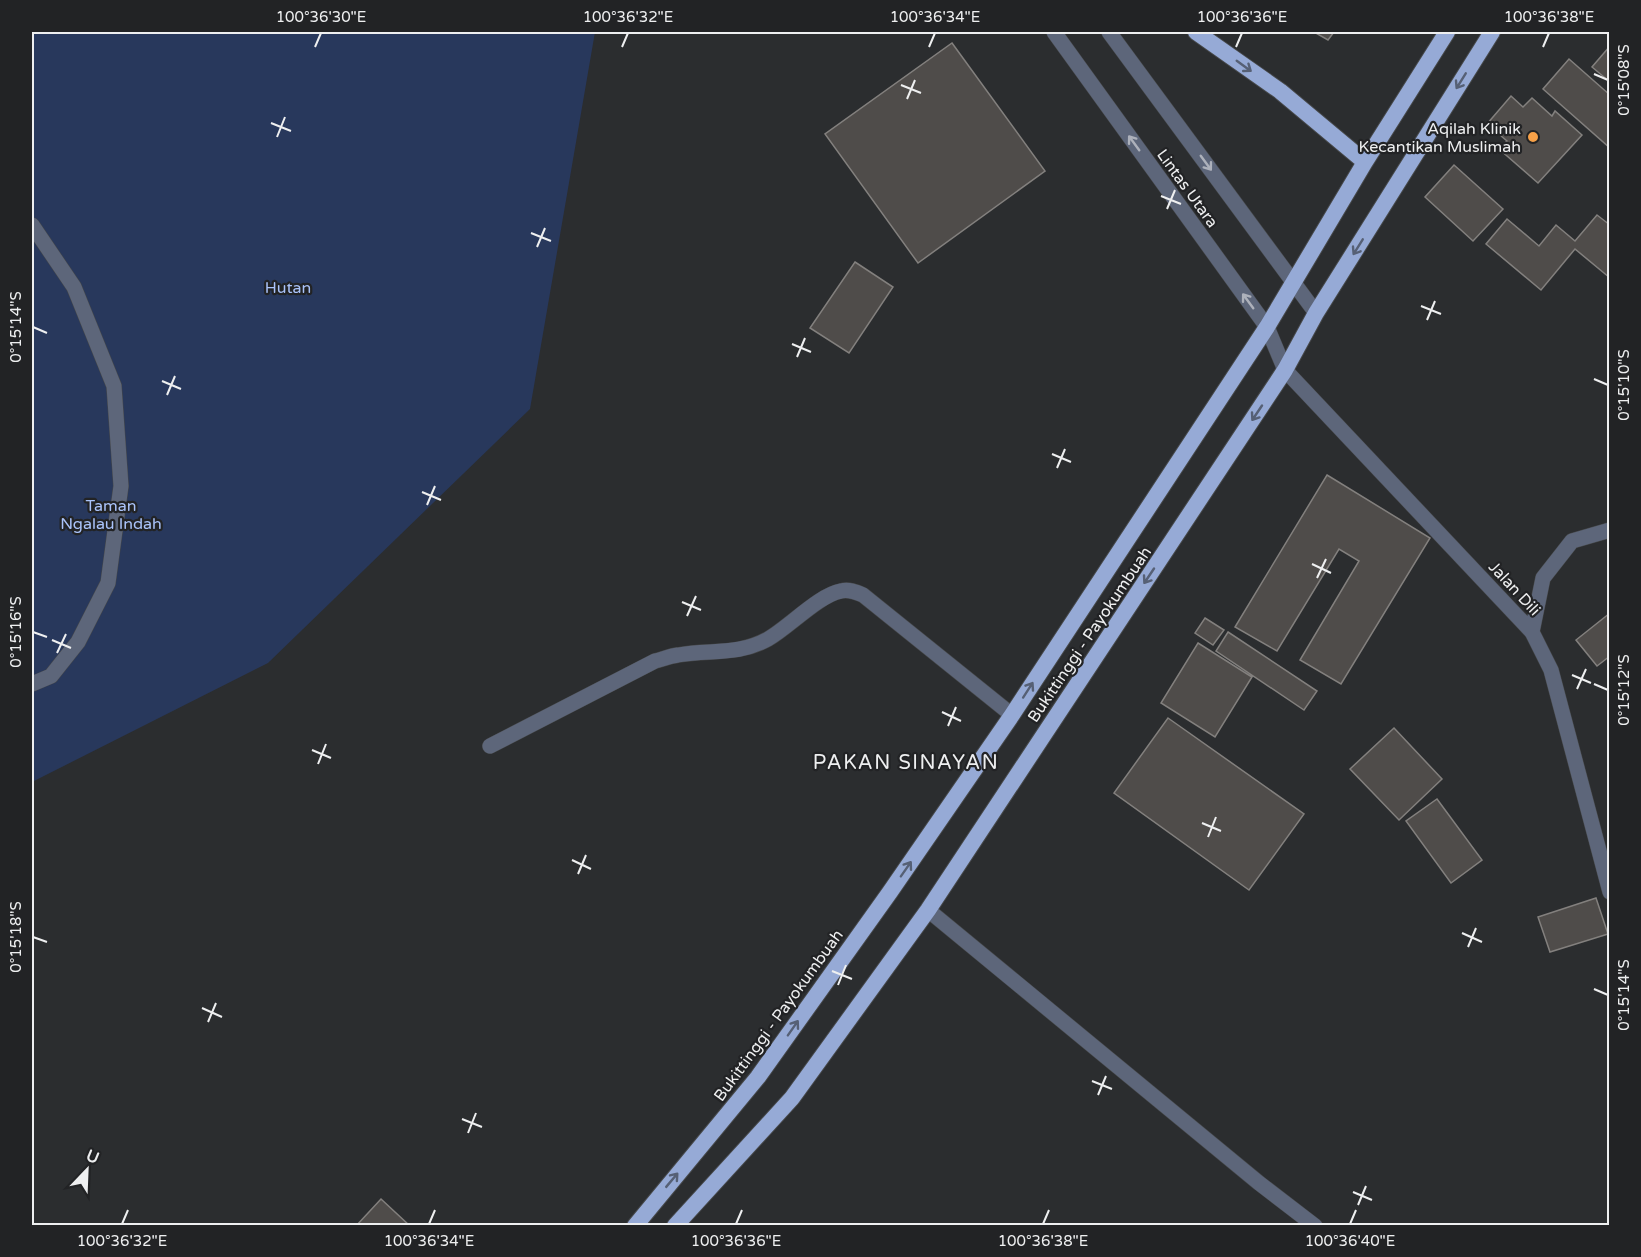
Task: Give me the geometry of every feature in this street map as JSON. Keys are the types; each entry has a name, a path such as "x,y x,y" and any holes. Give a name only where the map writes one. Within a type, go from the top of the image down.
{"highway":[{"path":"1196,32 1280,91 1365,162"},
{"name":"Bukittinggi - Payokumbuah","path":"635,1226 759,1077 1012,715 1267,327 1365,162 1447,32"},
{"name":"Bukittinggi - Payokumbuah","path":"675,1226 792,1098 928,910 1285,370 1316,313 1492,32"}],"street":[{"name":"Lintas Utara","path":"1054,32 1267,327 1285,370"},
{"name":"Lintas Utara","path":"1108,32 1316,313"},
{"path":"32,225 74,288 114,386 121,486 108,583 78,642 51,676 32,684"},
{"name":"Jalan Dili","path":"1285,370 1532,632 1551,670 1610,892"},
{"path":"1532,632 1542,578 1572,541 1610,530"},
{"path":"490,746 655,661 678,655 740,651 756,646 827,597 841,591 853,590 863,595 1012,715"},
{"path":"928,910 1259,1183 1315,1226"}],"green space":[{"name":"Hutan","path":"32,32 595,32 530,409 268,663 32,782"}],"building":[{"path":"1314,32 1334,32 1328,40"},
{"path":"952,43 1045,171 918,263 825,134"},
{"path":"1610,46 1610,82 1592,67"},
{"path":"1569,59 1610,95 1610,148 1543,89"},
{"path":"1511,96 1523,107 1532,98 1552,116 1555,111 1582,135 1538,183 1499,149 1507,141 1487,124"},
{"path":"1454,165 1503,209 1473,241 1425,197"},
{"path":"1597,215 1610,225 1610,278 1575,249 1541,290 1486,244 1507,219 1539,246 1556,225 1575,241"},
{"path":"855,262 893,287 849,353 810,328"},
{"path":"1327,475 1430,538 1341,684 1300,660 1359,561 1339,549 1277,651 1235,627"},
{"path":"1610,613 1610,656 1597,666 1576,640"},
{"path":"1205,618 1224,630 1213,645 1195,633"},
{"path":"1228,632 1317,691 1304,710 1216,651"},
{"path":"1198,643 1252,677 1215,737 1161,703"},
{"path":"1168,718 1304,814 1249,890 1114,793"},
{"path":"1394,728 1442,779 1399,820 1350,769"},
{"path":"1437,799 1482,860 1451,883 1406,821"},
{"path":"1596,898 1608,934 1550,952 1538,917"},
{"path":"381,1199 410,1226 356,1226"}],"place":[{"name":"Aqilah Klinik Kecantikan Muslimah","path":"1533,137"}],"district":[{"name":"PAKAN SINAYAN","path":"906,762"}],"park label":[{"name":"Taman Ngalau Indah","path":"111,514"}]}
